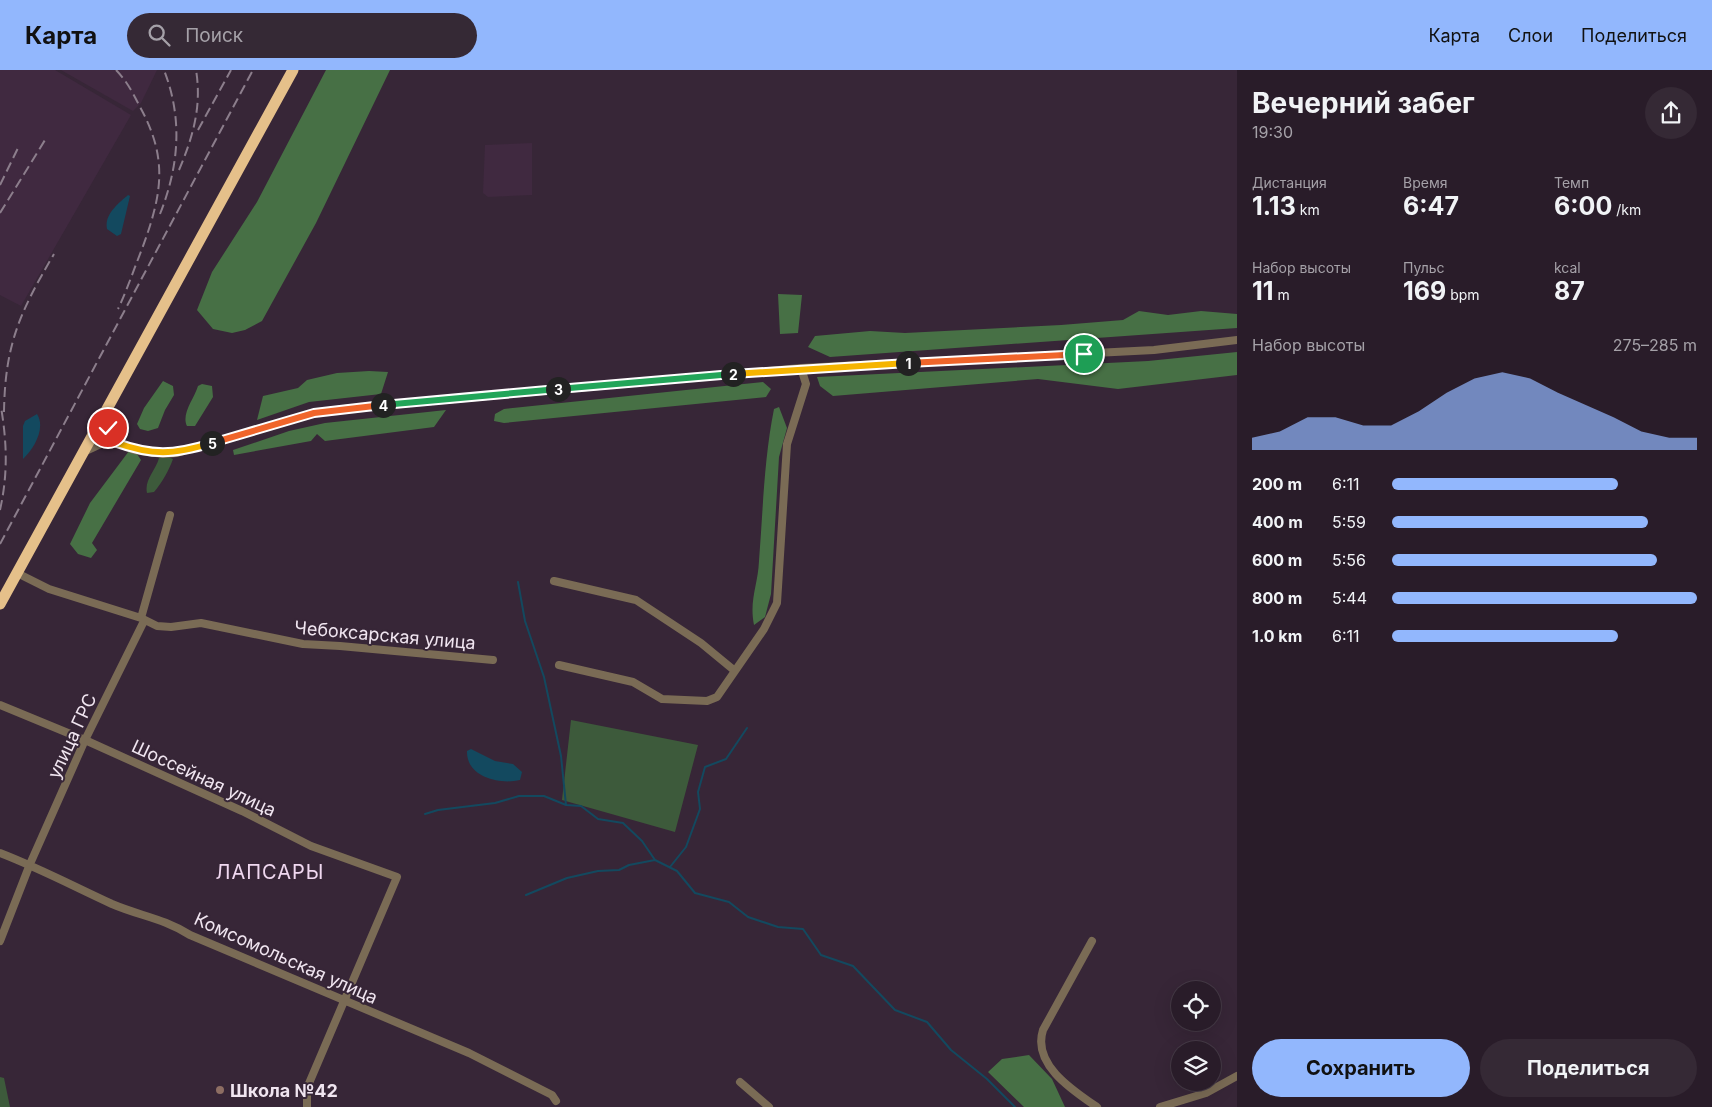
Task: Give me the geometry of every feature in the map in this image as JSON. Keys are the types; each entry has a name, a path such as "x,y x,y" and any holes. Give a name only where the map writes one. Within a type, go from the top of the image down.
{"highway":[{"path":"0,604 293,70"}],"street":[{"path":"94,433 114,442 150,453 177,453 314,413 344,409 802,368 1154,350 1237,340"},
{"path":"559,665 633,682 662,699 708,702 717,697 764,630 777,603 787,444 806,384 802,368"},
{"path":"106,410 108,428 114,442"},
{"path":"83,452 101,444 114,442"},
{"name":"улица ГРС","path":"0,941 30,864 85,740 143,620 170,515"},
{"name":"Чебоксарская улица","path":"17,573 49,590 157,626 171,627 201,623 303,644 493,660"},
{"path":"554,581 636,600 685,632 735,671"},
{"name":"Шоссейная улица","path":"0,705 85,740 242,810 311,846 396,877 346,1001"},
{"name":"Комсомольская улица","path":"0,853 30,864 113,904 160,918 190,935 470,1053 552,1095 556,1101"},
{"path":"1092,941 1043,1030 1040,1045 1046,1060 1060,1078 1075,1092 1097,1107"},
{"path":"307,1107 307,1088 346,1001"},
{"path":"1160,1107 1206,1093 1237,1076"},
{"path":"740,1082 769,1107"}],"shaded area":[{"path":"0,70 55,70 131,115 21,306 0,295"},
{"path":"61,70 157,70 141,103 133,111"},
{"path":"532,143 532,195 488,197 483,193 485,145"}],"green space":[{"path":"326,70 390,70 316,223 262,321 245,330 232,333 213,329 197,310 212,272 257,202"},
{"path":"778,294 802,295 798,333 780,334"},
{"path":"1139,311 1168,315 1201,311 1237,314 1237,328 830,357 808,347 815,336 870,331 905,333 1061,325 1123,320"},
{"path":"1237,352 1237,375 1118,389 1038,379 833,396 820,386 817,377 1148,361"},
{"path":"388,372 381,394 309,402 257,420 263,396 298,388 307,380 337,373"},
{"path":"163,381 173,386 174,395 165,410 158,428 148,431 140,429 137,424 144,408"},
{"path":"763,382 771,389 766,397 504,423 494,421 495,414 504,409"},
{"path":"202,384 212,386 213,397 195,426 187,426 187,411 198,386"},
{"path":"779,407 787,428 779,457 771,594 765,617 754,625 753,600 758,570 768,447 774,409"},
{"path":"446,410 434,427 325,441 317,434 311,441 234,455 233,450 289,431 325,423"},
{"path":"129,451 137,454 141,460 92,543 97,550 91,558 78,554 70,544 90,503"},
{"path":"166,456 173,459 167,472 154,492 147,493 147,484 159,458"},
{"path":"571,720 698,745 675,832 562,800"},
{"path":"1029,1055 1052,1079 1065,1107 1024,1107 988,1072 1002,1059"},
{"path":"0,1077 4,1078 10,1107 0,1107"}],"water":[{"path":"128,195 130,196 121,234 117,236 107,229 108,218 113,209"},
{"path":"37,414 40,426 38,438 23,459 23,426 25,421"},
{"path":"471,749 495,761 513,764 522,772 520,780 494,780 478,773 468,760 467,751"}],"waterway":[{"path":"518,582 525,621 544,677 561,756 566,805 581,806 598,819 623,823 642,841 655,860 677,871 695,893 729,902 748,917 778,927 803,929 821,955 853,966 895,1010 927,1022 951,1050 987,1079 1015,1107"},
{"path":"670,867 686,847 700,809 698,792 705,767 726,759 747,728"},
{"path":"425,814 438,810 495,803 519,796 544,796 566,805"},
{"path":"526,895 567,878 598,871 619,870 629,865 655,860"}],"railway":[{"path":"116,70 132,91 149,124 155,143 159,177 158,194 149,229 118,309"},
{"path":"160,214 171,178 176,142 174,106 164,70"},
{"path":"179,170 195,121 198,96 196,70"},
{"path":"198,130 231,70"},
{"path":"0,544 253,70"},
{"path":"0,213 45,140"},
{"path":"0,185 19,146"},
{"path":"4,412 7,367 11,347 32,294 54,254"},
{"path":"0,510 6,458 1,407"}],"place":[{"name":"Школа №42","path":"220,1090"}],"district":[{"name":"ЛАПСАРЫ","path":"270,872"}],"route":[{"path":"108,428 114,442 134,450 163,454 177,453 314,413 344,409 802,368 1084,354"}]}
